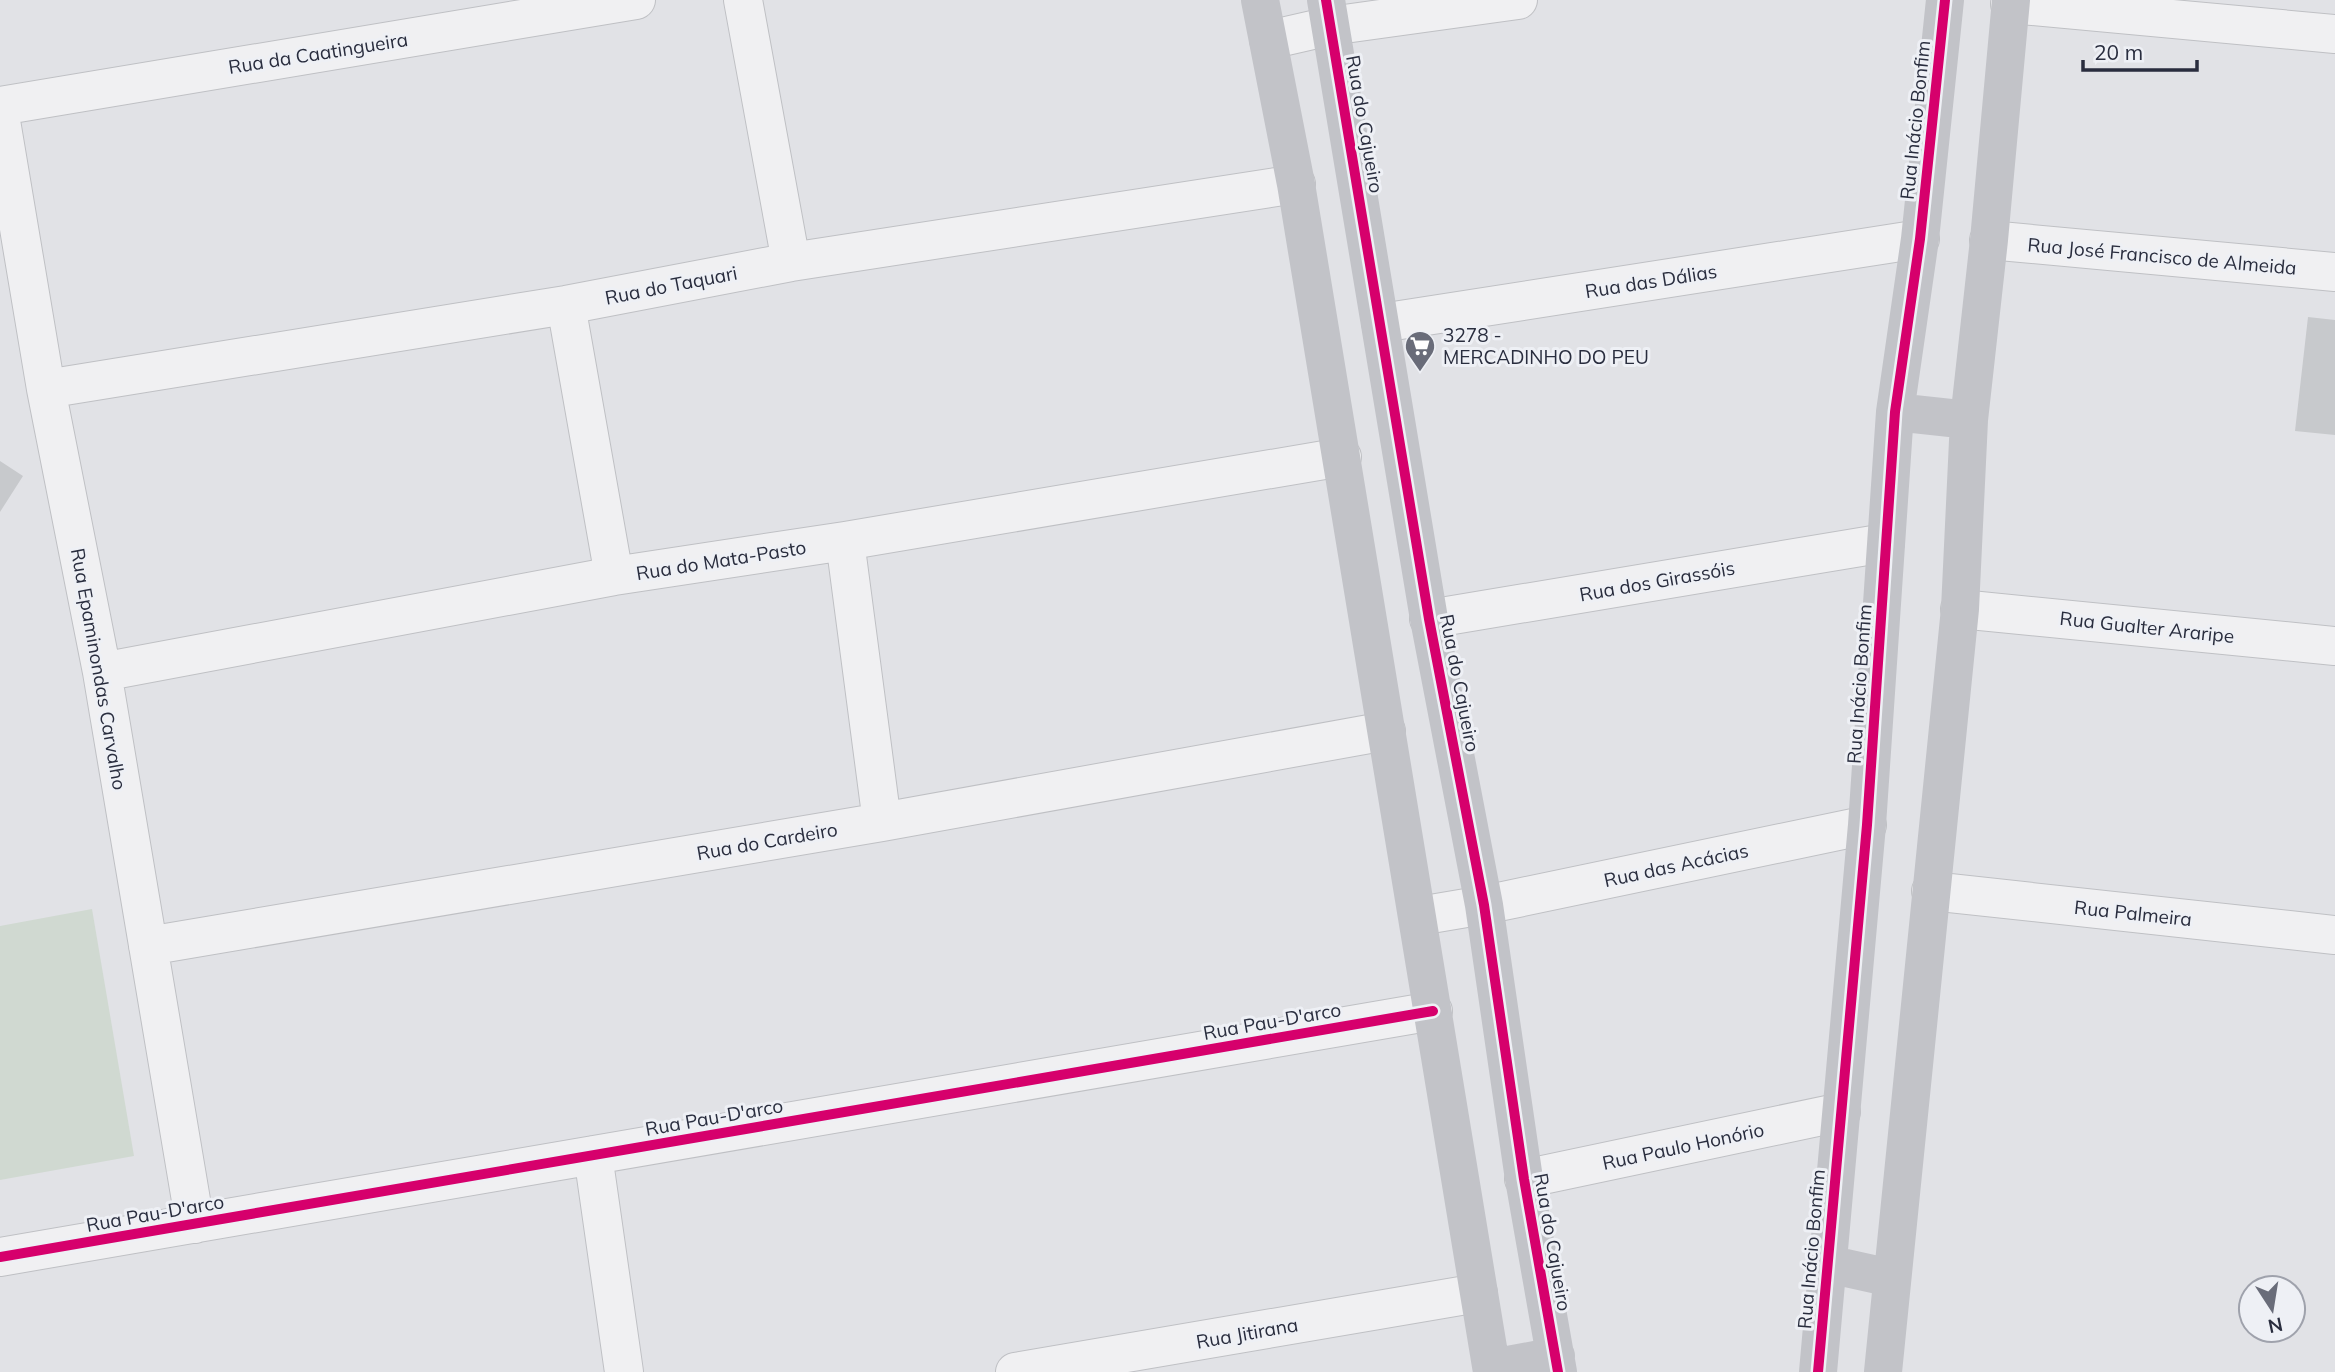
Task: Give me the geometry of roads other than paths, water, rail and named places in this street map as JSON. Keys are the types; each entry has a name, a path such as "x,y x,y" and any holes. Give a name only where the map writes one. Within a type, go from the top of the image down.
{"street":[{"name":"Rua da Caatingueira","path":"0,106 518,10 636,0"},
{"path":"743,0 791,262"},
{"path":"1260,0 1296,184 1492,1370 1557,1364"},
{"path":"1269,40 1328,13 1518,0"},
{"name":"Rua Inácio Bonfim","path":"1818,1372 1867,825 1895,412 1920,239 1945,0"},
{"path":"1883,1372 1960,609 1969,420 1989,240 2010,2 2335,34"},
{"name":"Rua do Cajueiro","path":"1328,13 1429,619 1484,905 1524,1180 1557,1364"},
{"name":"Rua Epaminondas Carvalho","path":"0,115 46,389 102,672 195,1224"},
{"name":"Rua do Taquari","path":"46,389 566,304 791,262 1296,184"},
{"name":"Rua das Dálias","path":"1381,323 1920,239"},
{"name":"Rua José Francisco de Almeida","path":"1989,240 2335,272"},
{"path":"566,304 614,576"},
{"path":"1895,412 1969,420"},
{"name":"Rua do Mata-Pasto","path":"102,672 614,576 845,541 1342,457"},
{"path":"845,541 882,822"},
{"name":"Rua dos Girassóis","path":"1429,619 1885,543"},
{"name":"Rua Gualter Araripe","path":"1960,609 2335,646"},
{"name":"Rua do Cardeiro","path":"148,946 882,822 1386,731"},
{"name":"Rua das Acácias","path":"1419,916 1484,905 1867,825"},
{"name":"Rua Palmeira","path":"1931,891 2335,935"},
{"name":"Rua Pau-D'arco","path":"0,1257 1433,1011"},
{"name":"Rua Paulo Honório","path":"1524,1180 1841,1112"},
{"path":"593,1155 624,1372"},
{"path":"1828,1265 1891,1278"},
{"name":"Rua Jitirana","path":"1015,1372 1478,1293"}],"place":[{"name":"3278 - MERCADINHO DO PEU","path":"1420,373"}]}
